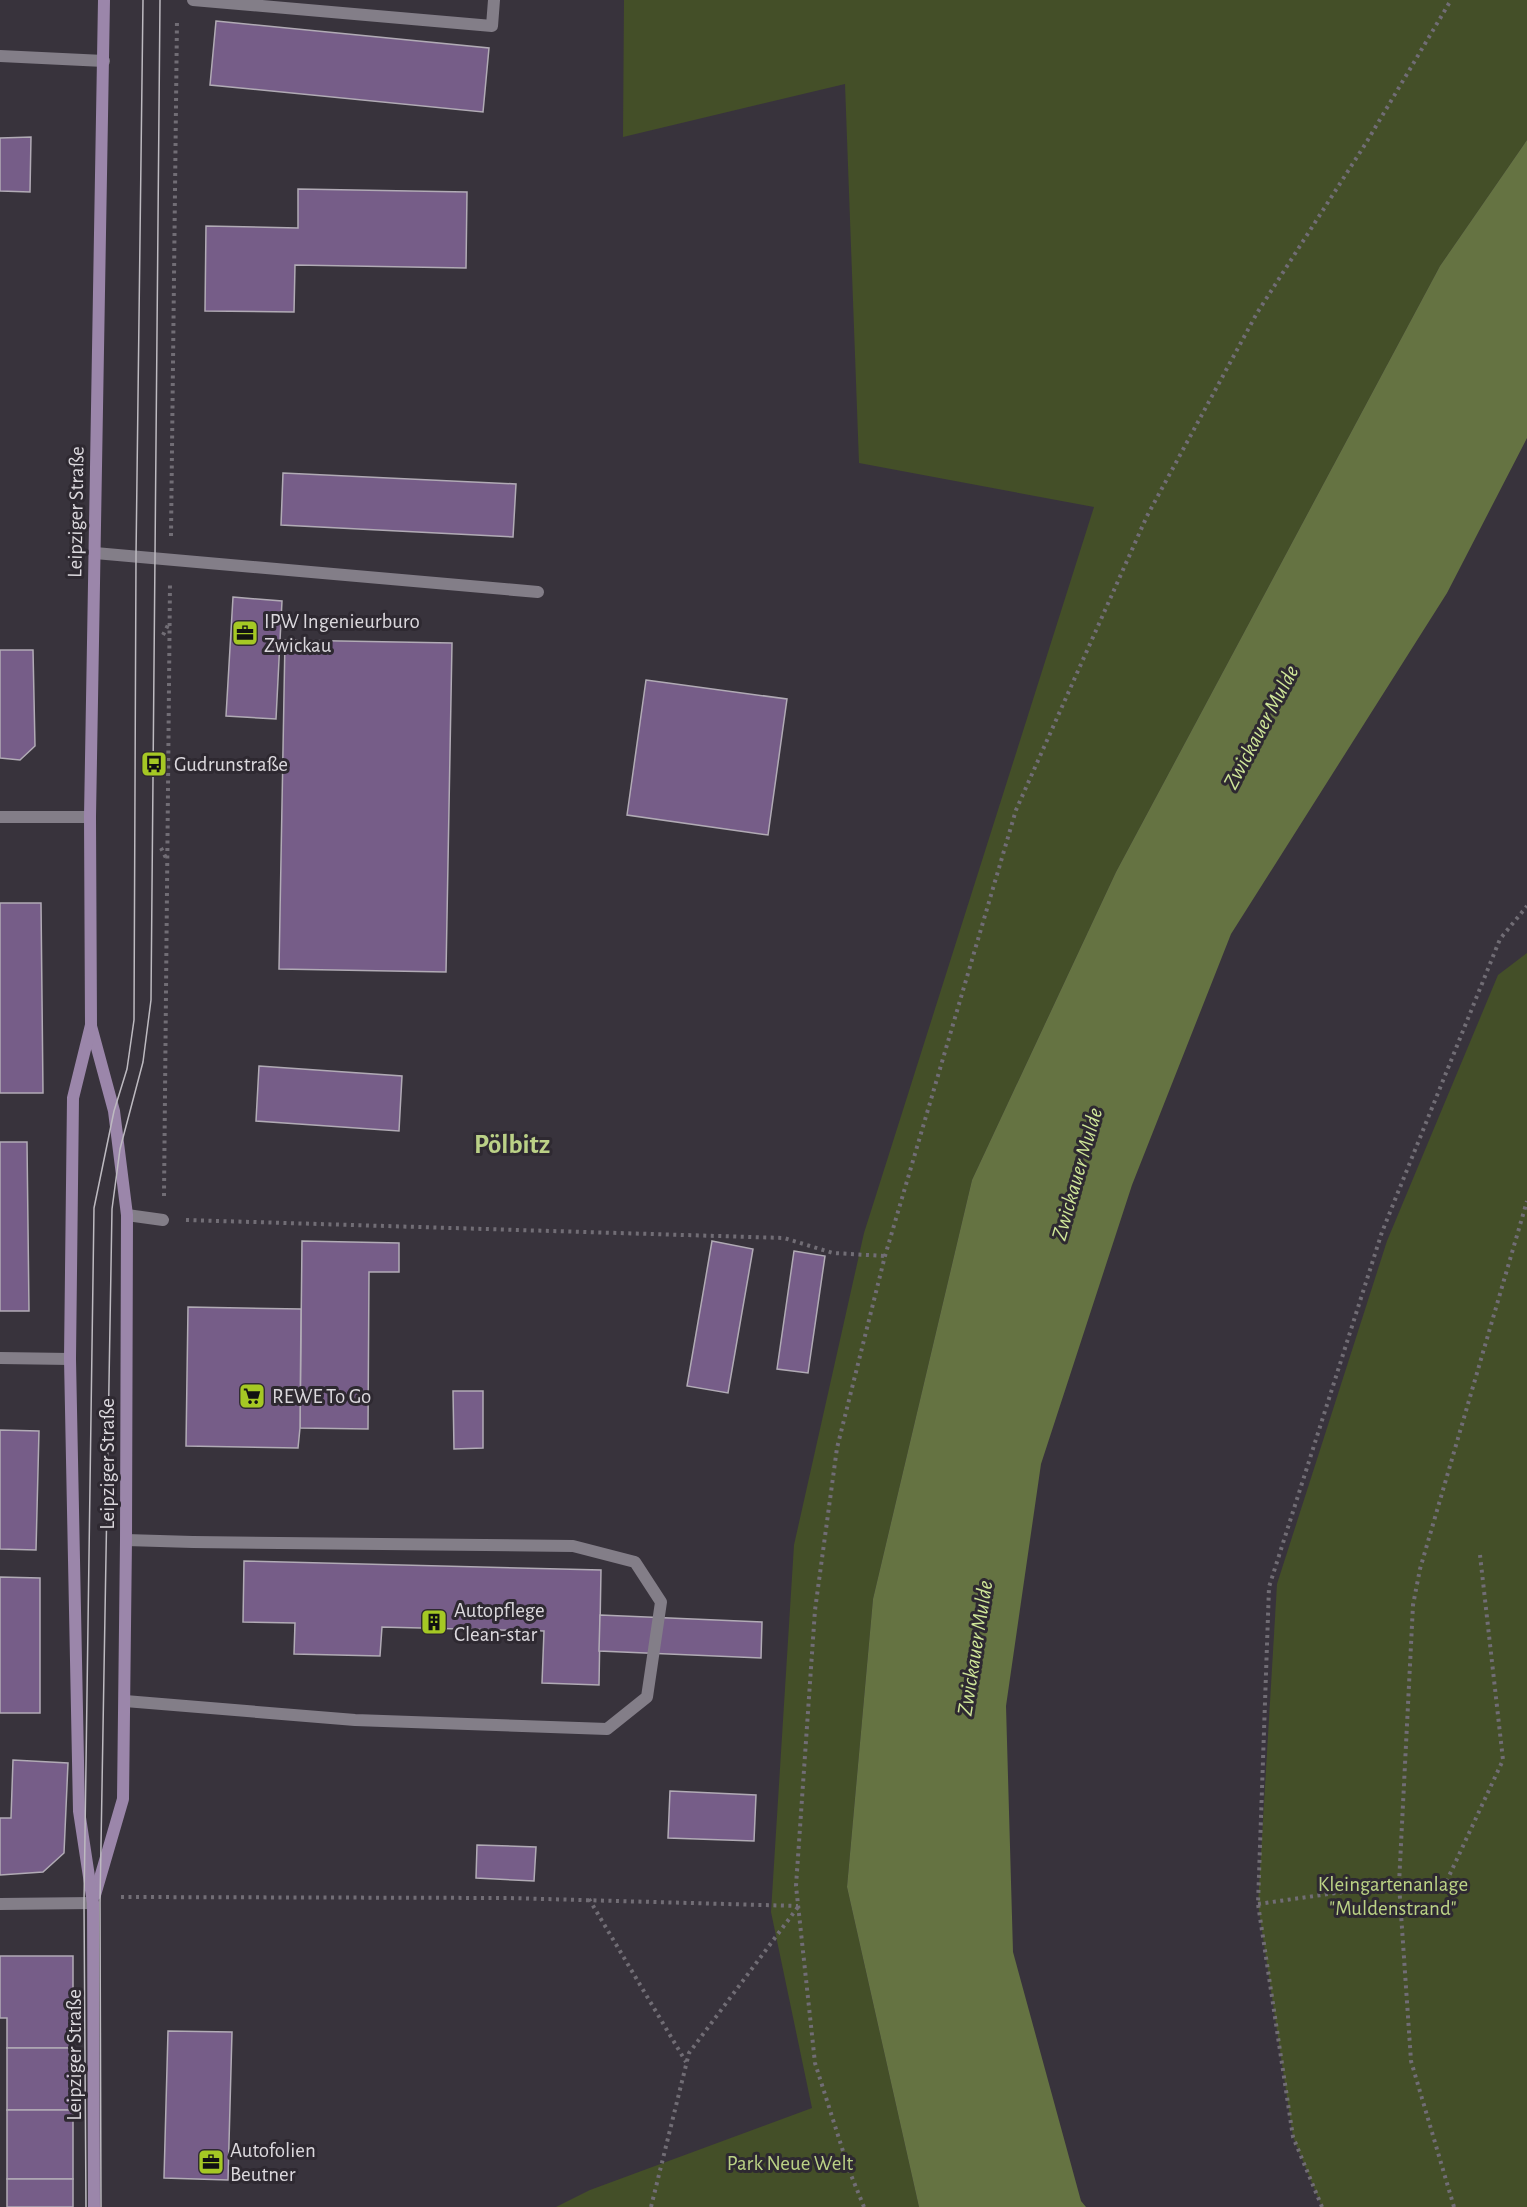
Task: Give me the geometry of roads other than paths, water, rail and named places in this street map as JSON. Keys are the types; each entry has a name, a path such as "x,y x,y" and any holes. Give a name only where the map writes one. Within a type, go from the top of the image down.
{"street":[{"name":"Leipziger Straße","path":"94,2207 93,1903 80,1811 70,1359 74,1098 91,1025 90,817 104,0"},
{"path":"193,0 492,26 494,0"},
{"path":"0,56 104,61"},
{"path":"95,553 538,592"},
{"path":"0,817 90,817"},
{"name":"Leipziger Straße","path":"91,1025 114,1111 127,1215 123,1799 93,1903"},
{"path":"127,1215 163,1220"},
{"path":"0,1358 70,1359"},
{"path":"125,1701 355,1720 607,1729 647,1697 661,1602 635,1562 573,1546 126,1540"},
{"path":"0,1904 93,1903"}],"water":[{"name":"Zwickauer Mulde","path":"1527,140 1527,438 1447,593 1231,934 1132,1185 1041,1464 1006,1706 1013,1952 1081,2201 1086,2207 919,2207 847,1887 873,1599 972,1180 1116,872 1440,266"}],"tram line":[{"path":"86,2207 84,1903 94,1208 114,1111 127,1069 134,1020 136,557 143,0"},
{"path":"101,2207 100,1903 112,1209 120,1149 143,1062 151,1000 160,0"}],"place":[{"name":"IPW Ingenieurburo Zwickau","path":"245,633"},
{"name":"Gudrunstraße","path":"154,764"},
{"name":"REWE To Go","path":"252,1396"},
{"name":"Autopflege Clean-star","path":"434,1622"},
{"name":"Autofolien Beutner","path":"211,2162"}],"district":[{"name":"Pölbitz","path":"512,1144"}],"park label":[{"name":"Kleingartenanlage \"Muldenstrand\"","path":"1393,1896"},
{"name":"Park Neue Welt","path":"790,2163"}]}
